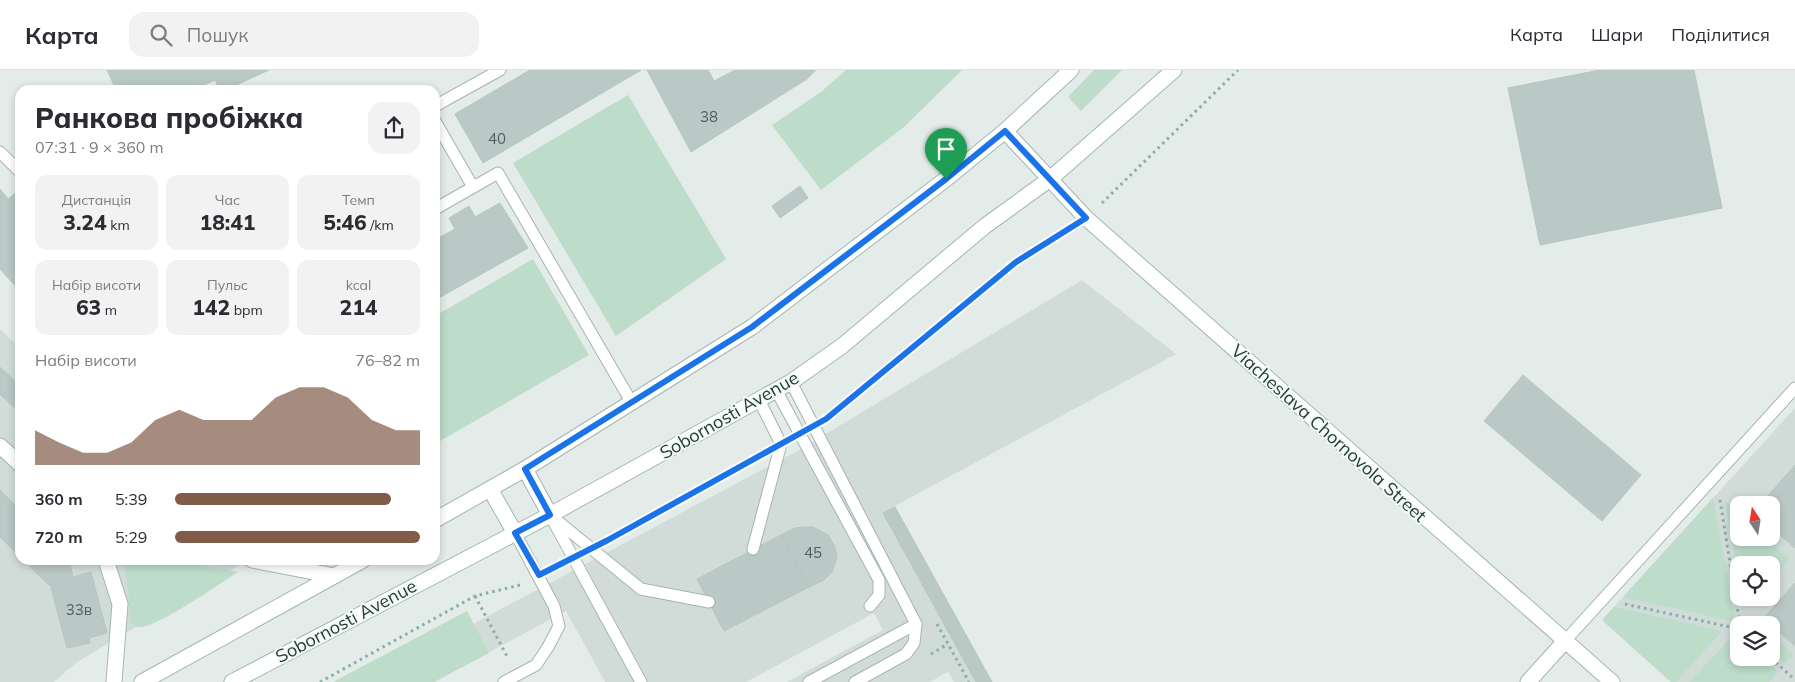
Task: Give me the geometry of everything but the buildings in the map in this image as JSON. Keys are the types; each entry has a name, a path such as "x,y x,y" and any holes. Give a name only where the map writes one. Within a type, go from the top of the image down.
{"main road":[{"path":"440,517 525,469 752,327 946,179 1005,131 1071,70"},
{"name":"Sobornosti Avenue","path":"232,682 550,515 791,382 842,346 986,226 1050,179 1174,70"},
{"name":"Viacheslava Chornovola Street","path":"1005,131 1086,218 1612,682"},
{"path":"0,446 15,460"},
{"path":"525,469 550,515"},
{"path":"490,489 515,533"},
{"path":"108,565 120,604 114,682"},
{"path":"278,565 334,576"},
{"path":"142,682 354,565"},
{"path":"1528,682 1565,641"}],"lane":[{"path":"440,103 500,70"},
{"path":"440,130 473,187"},
{"path":"0,152 15,167"},
{"path":"440,206 498,173 632,403"},
{"path":"791,382 916,624 914,643 906,654 855,682"},
{"path":"1565,641 1795,388"},
{"path":"776,390 879,580 879,595 870,606"},
{"path":"753,550 781,444 759,400"},
{"path":"550,515 641,589 709,602"},
{"path":"550,515 640,682"},
{"path":"504,682 536,665 559,626 554,606 515,533"},
{"path":"809,682 916,624"}],"path":[{"path":"814,426 826,419 1016,262 1086,218 1238,70"},
{"path":"590,549 781,444"},
{"path":"1716,476 1739,616"},
{"path":"320,682 475,596 522,584 539,575"},
{"path":"475,596 517,675"},
{"path":"1603,599 1730,627"},
{"path":"934,618 970,682"},
{"path":"1779,666 1794,680"}],"shaded area":[{"path":"1082,280 1176,354 895,506 992,682 954,682 948,672 930,682 787,682 883,630 874,613 746,682 605,682 566,611 434,682 364,682 799,450"},
{"path":"0,329 15,343 15,565 240,565 77,662 54,682 0,682"},
{"path":"1795,408 1795,682 1671,682 1602,620"}],"green space":[{"path":"846,70 962,70 904,127 821,190 772,125 821,92"},
{"path":"1094,70 1122,70 1081,111 1068,97"},
{"path":"628,95 726,259 616,336 513,163"},
{"path":"533,259 589,355 440,441 440,313"},
{"path":"1713,498 1730,590 1730,606 1733,606 1735,616 1730,616 1730,621 1623,597"},
{"path":"1725,501 1730,505 1730,530"},
{"path":"1733,546 1775,546 1789,559 1780,569 1780,556 1735,556"},
{"path":"124,565 197,565 238,572 174,613 149,625 140,627 134,626 130,622 128,588"},
{"path":"1614,607 1722,631 1676,682 1671,682 1602,620"},
{"path":"467,611 489,653 434,682 333,682"},
{"path":"1730,638 1730,666 1771,666 1778,672 1769,682 1690,682"},
{"path":"1780,642 1794,655 1785,664 1780,660"}],"route":[{"path":"1005,131 1086,218 1016,262 826,419 608,540 539,575 515,533 550,515 525,469 752,327 946,179 1005,131"}]}
